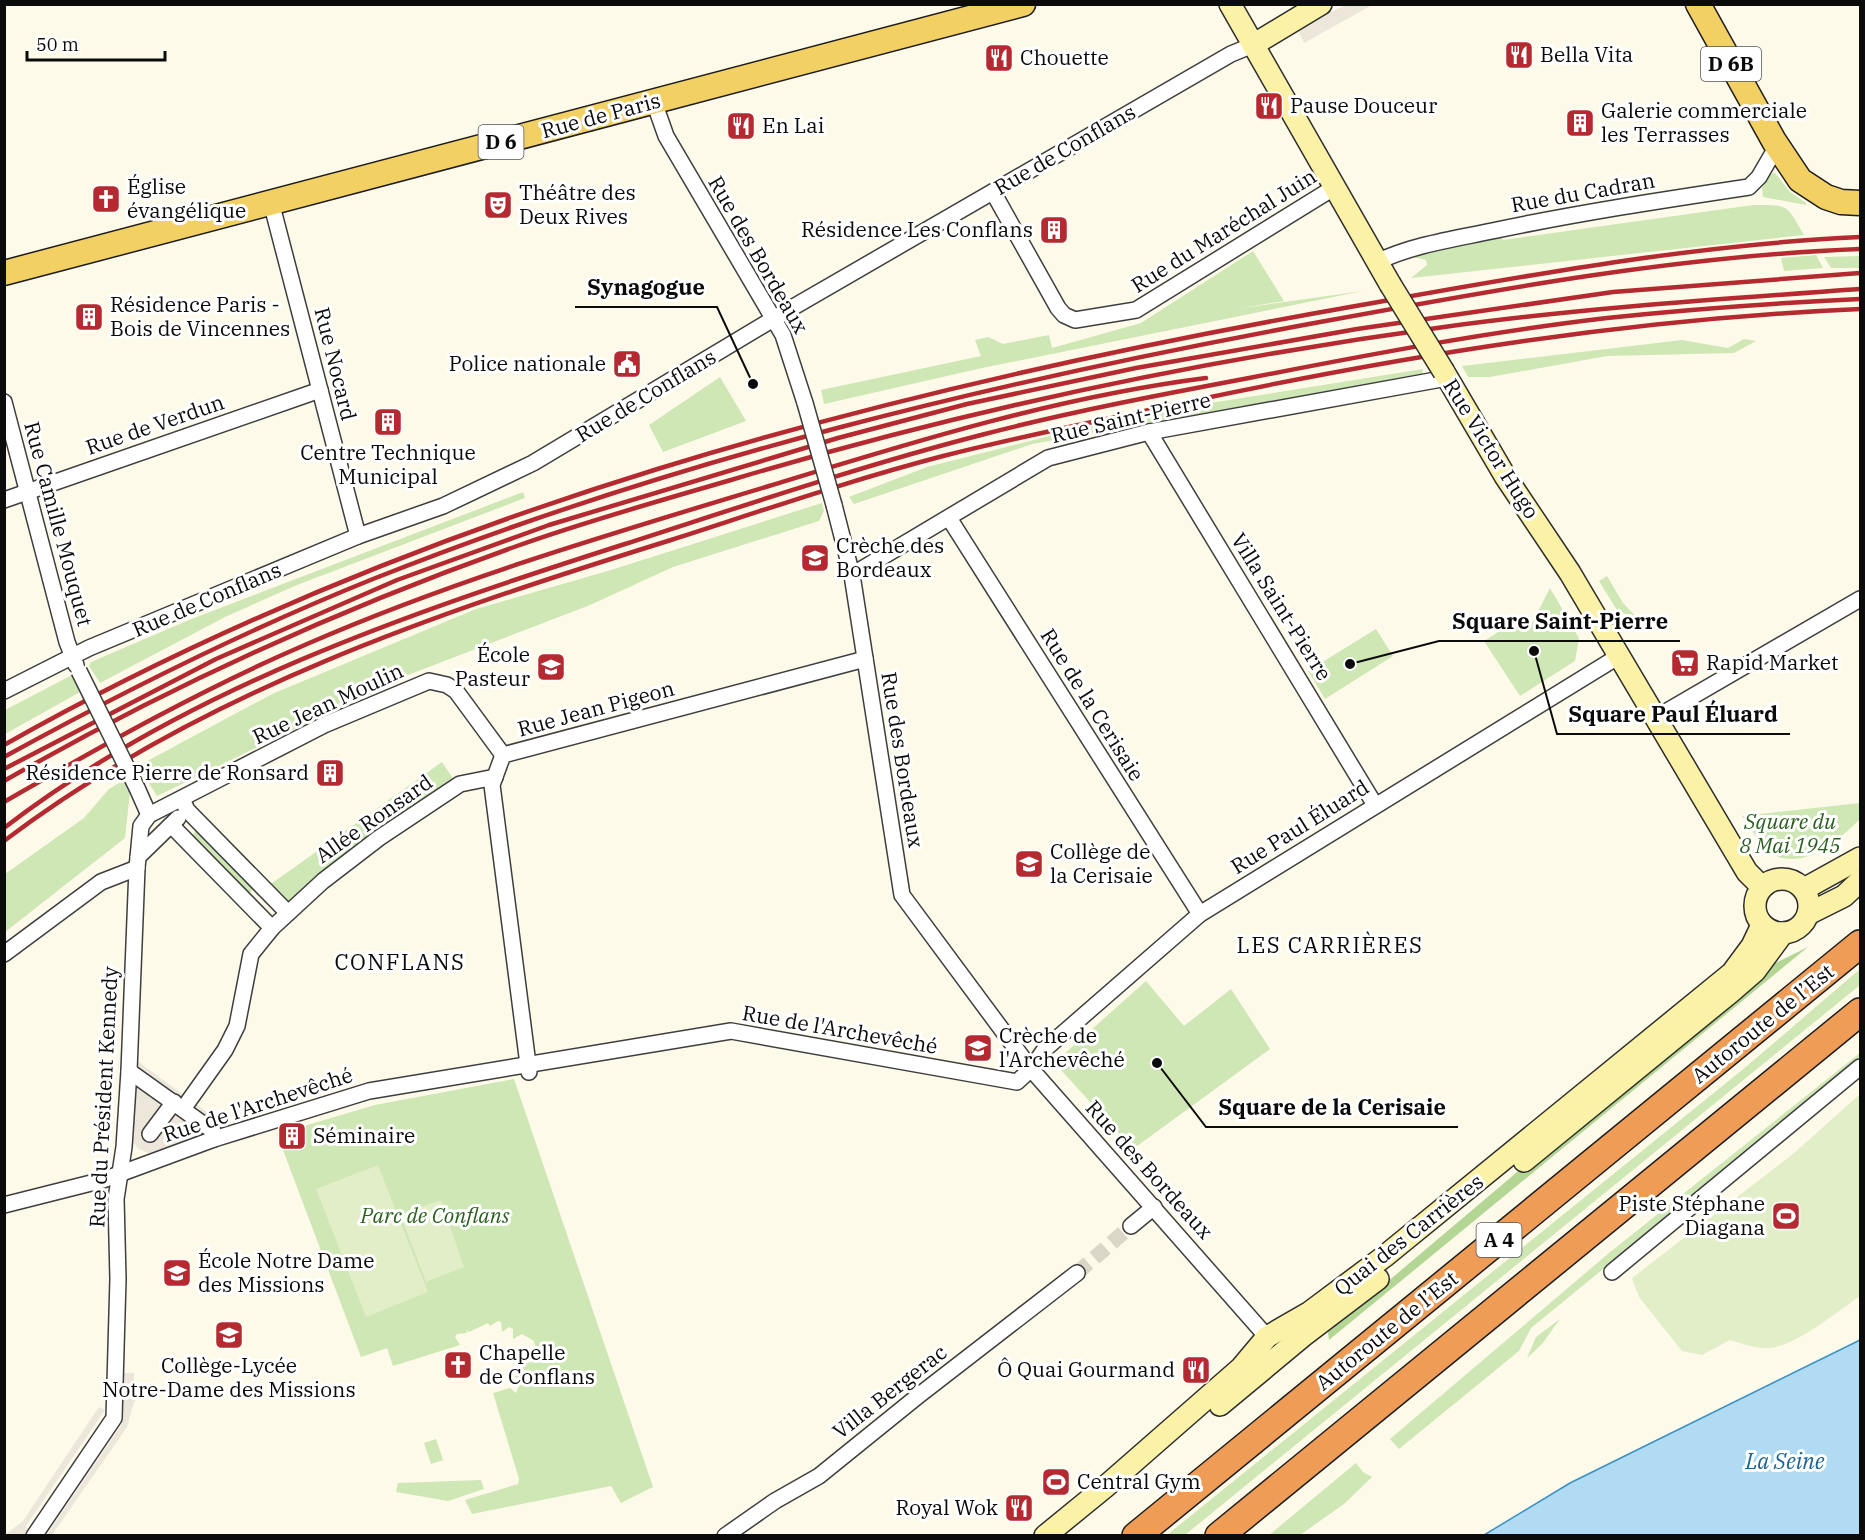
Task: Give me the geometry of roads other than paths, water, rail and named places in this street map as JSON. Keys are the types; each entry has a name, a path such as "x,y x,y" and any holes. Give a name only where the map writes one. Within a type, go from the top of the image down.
{"highway":[{"name":"Autoroute de l’Est","path":"1136,1536 1860,944"},
{"name":"A 4","path":"1219,1536 1860,1012"}],"main road":[{"name":"Rue de Paris","path":"4,273 654,102 997,8 1023,4"},
{"name":"Rue Victor Hugo","path":"1230,4 1266,63 1390,284 1657,717 1746,872 1762,887"},
{"name":"Rue de Conflans","path":"1253,45 1321,4"},
{"name":"D 6B","path":"1698,4 1790,168 1807,185 1826,197 1841,202 1860,203"},
{"path":"1804,889 1859,864"},
{"path":"1808,914 1808,897 1797,882 1779,878 1762,887 1757,894 1755,910 1762,925 1769,930 1783,933 1797,928 1808,914 1844,896 1859,864"},
{"name":"Quai des Carrières","path":"1062,1536 1310,1312 1385,1256 1732,973 1752,946 1762,925"},
{"name":"Quai des Carrières","path":"1046,1536 1241,1368 1274,1344 1392,1269 1655,1056 1755,971 1783,933"}],"street":[{"name":"Rue de Conflans","path":"4,691 72,656 358,537 443,506 533,463 993,192 1231,54 1253,45"},
{"name":"Rue des Bordeaux","path":"654,102 666,136 774,321 791,357 852,575 902,895 1031,1069 1274,1344"},
{"name":"Rue du Cadran","path":"1377,262 1401,252 1529,223 1749,188 1759,177 1777,146"},
{"name":"Rue du Maréchal Juin","path":"993,192 1058,308 1064,315 1075,320 1136,310 1335,187"},
{"name":"Rue Nocard","path":"271,202 358,537"},
{"name":"Rue Saint-Pierre","path":"852,575 1048,458 1149,432 1445,375"},
{"name":"Rue de Verdun","path":"4,500 320,390"},
{"name":"Rue Camille Mouquet","path":"4,402 72,656"},
{"name":"Villa Saint-Pierre","path":"1149,432 1375,805"},
{"name":"Rue de la Cerisaie","path":"948,518 1200,914"},
{"path":"1657,717 1860,599"},
{"path":"72,656 149,815"},
{"name":"Rue Paul Éluard","path":"1031,1069 1045,1049 1200,914 1619,656"},
{"name":"Rue Jean Pigeon","path":"529,1070 493,797 492,784 503,755 865,659"},
{"name":"Rue Jean Moulin","path":"149,815 184,804 324,725 429,681 447,685 456,692 503,755"},
{"name":"Allée Ronsard","path":"150,1134 179,1106 225,1050 237,1026 251,954 272,928 323,881 379,838 460,784 495,777"},
{"path":"4,954 101,882 137,863 171,825 184,804 288,913"},
{"name":"Rue du Président Kennedy","path":"34,1536 114,1418 118,1279 116,1199 124,1147 129,1071 137,863 141,826 149,815"},
{"path":"171,825 272,928"},
{"name":"Rue de l'Archevêché","path":"4,1205 119,1174 214,1139 369,1090 529,1070 731,1031 1005,1083 1017,1083 1031,1069"},
{"path":"1612,1272 1860,1067"},
{"path":"129,1071 213,1131 214,1139"},
{"path":"1131,1226 1154,1207"},
{"name":"Villa Bergerac","path":"724,1536 775,1501 819,1476 1077,1273"}],"water":[{"name":"La Seine","path":"1860,1340 1860,1535 1484,1535 1570,1483"}],"tunnel":[{"path":"1077,1273 1131,1226"}],"railway":[{"path":"4,745 162,662 323,589 489,525 658,469 828,420 1001,377 1175,340 1413,296 1668,255 1732,247 1860,237"},
{"path":"4,757 186,662 373,579 604,496 840,427 1079,370 1320,322 1522,286 1657,266 1860,249"},
{"path":"4,769 216,659 397,580 549,525 838,438 967,404 1136,368 1357,329 1613,292 1860,273"},
{"path":"4,781 128,713 191,682 320,623 451,570 543,537 623,512 907,431 1174,371 1353,340 1548,314 1860,289"},
{"path":"4,828 74,778 147,734 302,659 382,627 544,570 936,447 1114,404 1472,337 1639,315 1860,299"},
{"path":"4,841 80,788 159,741 240,699 324,662 496,597 806,496 909,465 1002,442 1182,403 1350,369 1435,355 1604,330 1774,314 1860,309"},
{"path":"4,802 153,718 229,680 307,644 420,598 652,521 877,453 1040,409 1150,386 1206,378"}],"place":[{"name":"Bella Vita","path":"1519,55"},
{"name":"Chouette","path":"999,58"},
{"name":"Pause Douceur","path":"1269,106"},
{"name":"Galerie commerciale les Terrasses","path":"1580,123"},
{"name":"En Lai","path":"741,126"},
{"name":"Église évangélique","path":"106,199"},
{"name":"Théâtre des Deux Rives","path":"498,205"},
{"name":"Résidence Les Conflans","path":"1054,230"},
{"name":"Résidence Paris - Bois de Vincennes","path":"89,317"},
{"name":"Police nationale","path":"627,364"},
{"name":"Synagogue","path":"753,384"},
{"name":"Centre Technique Municipal","path":"388,422"},
{"name":"Crèche des Bordeaux","path":"815,558"},
{"name":"Square Paul Éluard","path":"1534,651"},
{"name":"Rapid Market","path":"1685,663"},
{"name":"Square Saint-Pierre","path":"1350,664"},
{"name":"École Pasteur","path":"551,667"},
{"name":"Résidence Pierre de Ronsard","path":"330,773"},
{"name":"Collège de la Cerisaie","path":"1029,864"},
{"name":"Crèche de l'Archevêché","path":"978,1048"},
{"name":"Square de la Cerisaie","path":"1157,1063"},
{"name":"Séminaire","path":"292,1136"},
{"name":"Piste Stéphane Diagana","path":"1786,1216"},
{"name":"École Notre Dame des Missions","path":"177,1273"},
{"name":"Collège-Lycée Notre-Dame des Missions","path":"229,1335"},
{"name":"Chapelle de Conflans","path":"458,1365"},
{"name":"Ô Quai Gourmand","path":"1196,1370"},
{"name":"Central Gym","path":"1056,1482"},
{"name":"Royal Wok","path":"1019,1508"}],"district":[{"name":"LES CARRIÈRES","path":"1330,945"},
{"name":"CONFLANS","path":"400,962"}],"park label":[{"name":"Square du 8 Mai 1945","path":"1790,834"},
{"name":"Parc de Conflans","path":"435,1216"}]}
